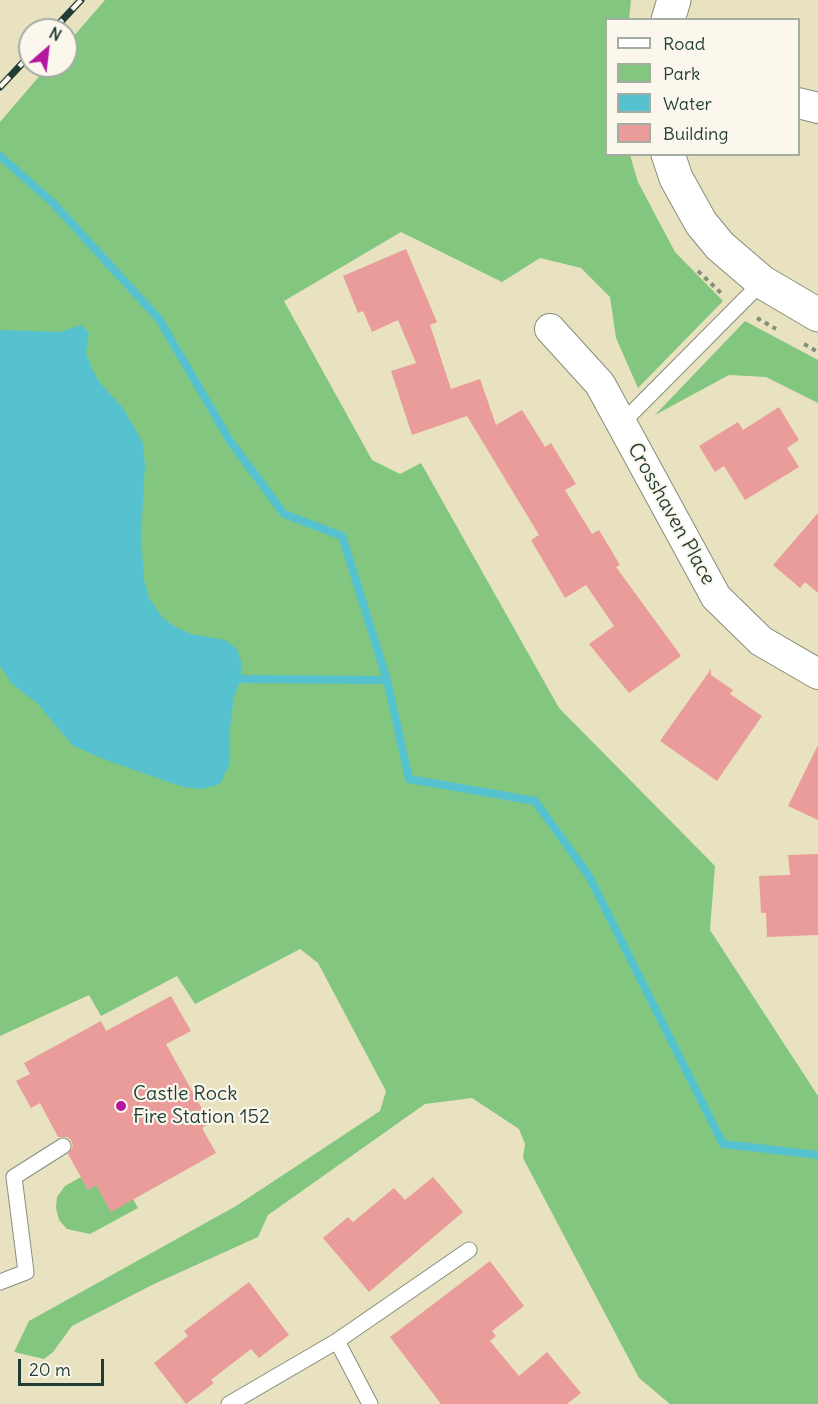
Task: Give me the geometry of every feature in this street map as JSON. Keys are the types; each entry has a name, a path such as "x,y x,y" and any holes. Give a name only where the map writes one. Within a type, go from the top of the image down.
{"street":[{"path":"669,18 674,0"},
{"path":"800,104 818,108"},
{"path":"669,156 676,178 701,223 720,246 762,282 818,315"},
{"name":"Crosshaven Place","path":"550,329 600,384 716,597 761,641 818,674"}],"lane":[{"path":"622,423 762,282"},
{"path":"0,1282 26,1272 14,1177 63,1146"},
{"path":"229,1404 337,1341 469,1250"},
{"path":"337,1341 370,1404"}],"green space":[{"path":"105,0 631,0 629,18 605,18 605,156 630,156 638,182 675,252 723,301 638,388 616,338 610,297 581,268 540,258 502,282 401,232 284,301 372,460 400,474 421,463 559,708 715,866 710,930 818,1096 818,1404 670,1404 639,1378 523,1158 525,1144 519,1129 472,1098 425,1104 268,1215 258,1237 154,1284 72,1326 53,1352 44,1359 14,1352 29,1321 236,1206 380,1111 386,1091 318,963 300,949 195,1004 177,976 101,1016 89,995 0,1036 0,122 38,78 78,78 78,31"},
{"path":"745,321 818,360 818,403 766,377 729,375 655,415"},
{"path":"81,1177 88,1190 96,1185 133,1199 138,1208 90,1234 67,1229 59,1220 56,1208 57,1197 65,1186"}],"water":[{"path":"80,325 89,332 86,353 92,369 100,383 123,408 143,443 145,465 141,537 144,580 149,598 162,617 174,626 191,634 225,640 237,649 242,664 241,679 234,697 230,727 230,763 220,784 203,789 183,787 103,759 72,745 37,703 12,684 0,666 0,330 61,332"}],"building":[{"path":"406,249 437,322 430,325 451,389 480,379 496,425 522,410 545,447 551,443 576,484 565,490 592,534 599,530 620,565 616,567 681,656 629,693 589,644 614,626 586,585 565,598 531,540 539,535 467,416 412,435 391,371 416,363 398,320 372,332 363,311 358,313 343,276"},
{"path":"779,407 799,440 787,448 799,467 745,500 724,466 715,472 699,446 738,422 743,430"},
{"path":"818,513 818,593 805,582 800,588 773,565"},
{"path":"711,669 711,675 733,690 730,694 762,716 717,781 660,741"},
{"path":"818,745 818,820 788,806"},
{"path":"818,854 818,935 767,937 766,913 761,913 759,876 790,875 788,855"},
{"name":"Castle Rock Fire Station 152","path":"171,996 191,1031 166,1044 210,1123 202,1128 216,1153 111,1212 96,1185 88,1190 68,1154 73,1146 71,1140 67,1137 58,1137 40,1103 31,1108 16,1081 30,1074 24,1063 101,1021 106,1031"},
{"path":"433,1177 463,1212 369,1292 323,1238 348,1217 353,1222 394,1188 405,1200"},
{"path":"490,1261 524,1306 492,1331 496,1336 490,1341 519,1376 547,1352 581,1393 567,1404 441,1404 390,1337"},
{"path":"249,1282 289,1335 259,1358 251,1349 211,1380 214,1383 186,1404 154,1363 188,1336 184,1331"}],"waterway":[{"path":"0,156 53,203 159,319 230,441 284,514 342,536 387,680"},
{"path":"241,679 387,680 409,779 535,801 589,876 723,1144 818,1155"}],"railway":[{"path":"64,18 81,0"},
{"path":"0,87 18,68"}],"place":[{"name":"Castle Rock Fire Station 152","path":"121,1106"}]}
